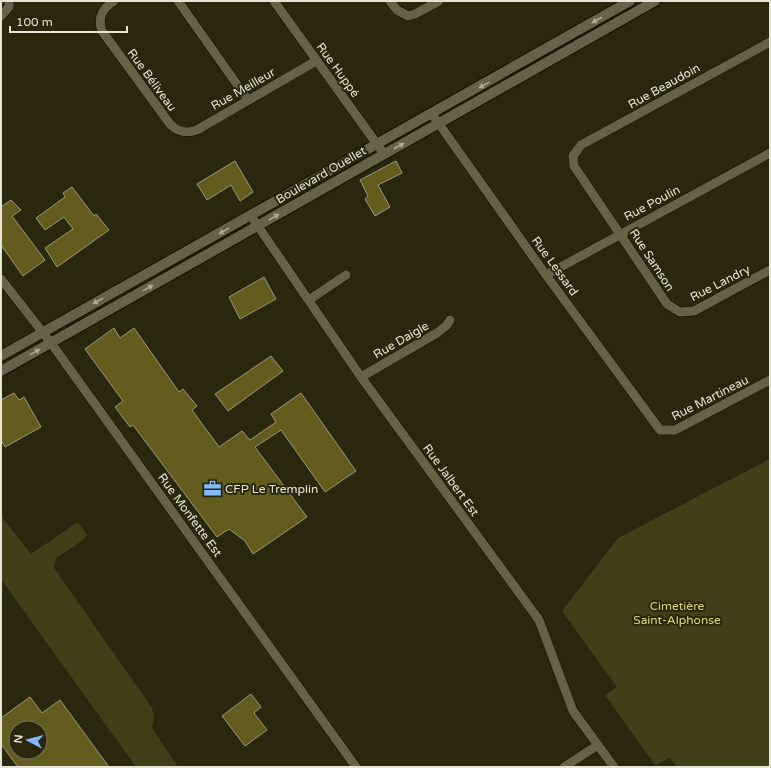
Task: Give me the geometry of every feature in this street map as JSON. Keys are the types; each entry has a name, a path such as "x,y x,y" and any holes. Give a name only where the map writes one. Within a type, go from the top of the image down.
{"street":[{"path":"1,16 9,7 9,1"},
{"name":"Rue Béliveau","path":"114,1 104,8 101,14 100,19 102,31 170,124 180,132"},
{"path":"178,1 248,100"},
{"name":"Rue Huppé","path":"274,1 384,154"},
{"path":"390,1 397,10 408,16 415,14 439,1"},
{"name":"Boulevard Ouellet","path":"1,356 378,145 630,1"},
{"name":"Boulevard Ouellet","path":"1,371 655,1"},
{"name":"Rue Beaudoin","path":"572,156 581,146 770,42"},
{"name":"Rue Meilleur","path":"180,132 190,132 196,130 316,61"},
{"name":"Rue Lessard","path":"432,114 546,275 660,430"},
{"name":"Rue Poulin","path":"546,275 770,153"},
{"name":"Rue Samson","path":"572,156 574,166 667,304 680,312"},
{"name":"Rue Jalbert Est","path":"251,216 360,377 539,620 569,703 614,767"},
{"name":"Rue Landry","path":"680,312 694,311 770,270"},
{"path":"309,300 346,275"},
{"name":"Rue Monfette Est","path":"1,279 51,343 356,767"},
{"name":"Rue Daigle","path":"360,377 437,333 446,326 450,320"},
{"name":"Rue Martineau","path":"660,430 675,430 770,380"},
{"path":"564,767 598,745"}],"green space":[{"name":"Cimetière Saint-Alphonse","path":"770,459 770,767 677,767 670,758 655,765 605,695 617,687 562,611 618,538"},
{"path":"1,516 31,554 78,522 87,535 82,541 56,558 54,568 152,708 154,717 152,728 178,767 136,767 1,579"}],"building":[{"path":"235,161 253,192 240,201 231,185 207,200 197,184"},
{"path":"396,161 402,173 378,185 390,207 375,216 365,199 368,196 360,180"},
{"path":"72,187 94,216 96,214 109,230 57,267 45,248 73,229 64,217 45,230 36,218 65,197 63,193"},
{"path":"11,200 21,210 12,216 45,260 23,276 1,245 1,207"},
{"path":"264,277 276,299 240,319 229,297"},
{"path":"114,328 120,338 134,328 179,392 183,389 197,406 192,410 219,447 242,431 250,440 276,422 271,414 301,393 356,471 325,492 281,430 255,447 307,517 253,554 245,541 229,529 217,537 133,425 130,427 115,407 123,401 85,349"},
{"path":"271,356 283,371 228,411 215,394"},
{"path":"14,393 19,400 24,397 41,427 5,447 1,440 1,400"},
{"path":"251,694 261,707 254,713 267,730 245,746 222,716"},
{"path":"30,697 42,713 60,700 109,767 18,767 13,760 48,760 48,720 8,720 8,753 1,744 1,718"}],"place":[{"name":"CFP Le Tremplin","path":"212,489"}]}
